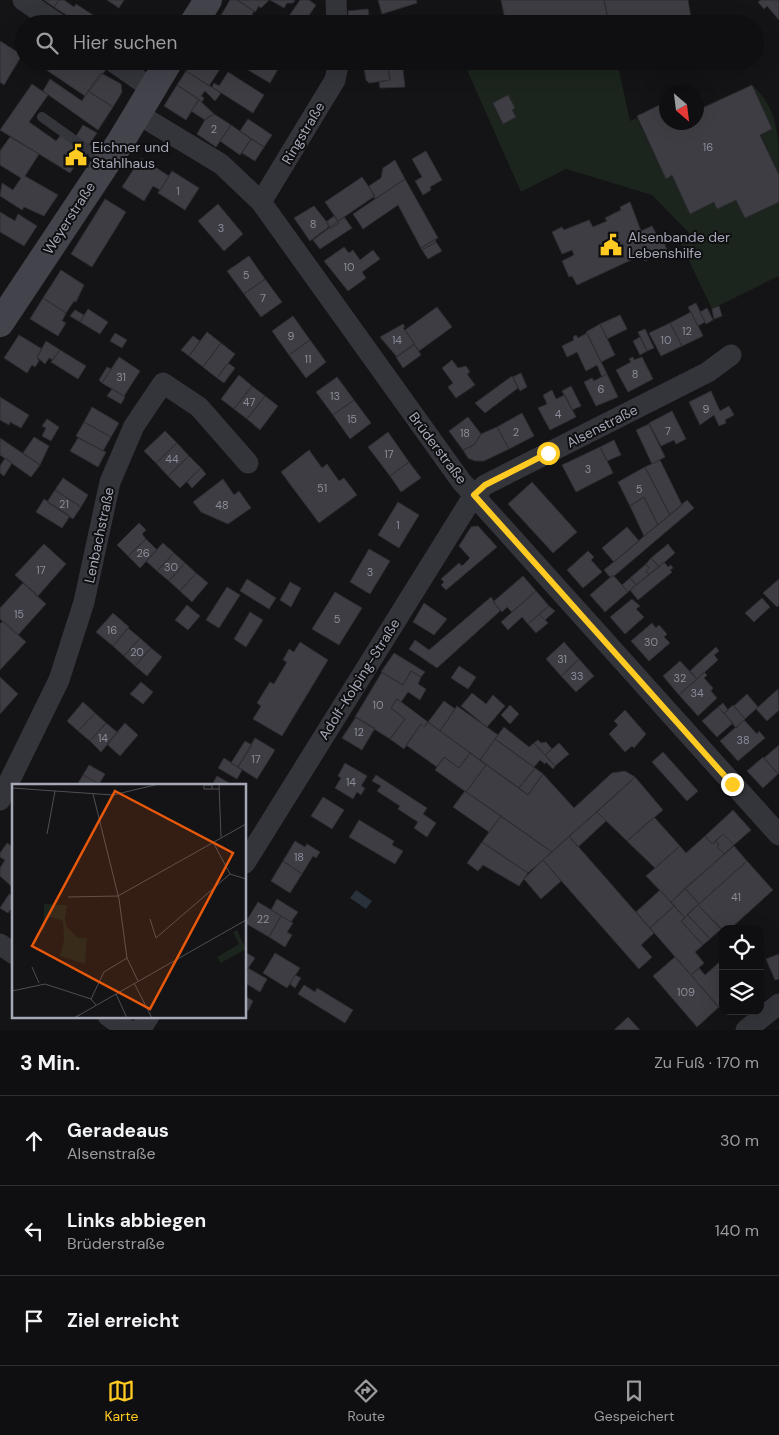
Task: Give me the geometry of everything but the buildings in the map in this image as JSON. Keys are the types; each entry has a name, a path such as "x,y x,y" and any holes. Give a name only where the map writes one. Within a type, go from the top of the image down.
{"main road":[{"path":"199,15 208,0"},
{"name":"Weyerstraße","path":"0,323 138,114 164,70"}],"street":[{"path":"23,0 45,15"},
{"path":"336,0 337,15"},
{"path":"125,70 152,89"},
{"name":"Ringstraße","path":"261,202 335,80 337,70"},
{"name":"Brüderstraße","path":"138,114 221,164 261,202 455,473 779,835"},
{"name":"Alsenstraße","path":"474,495 485,485 708,372 731,356"},
{"name":"Lenbachstraße","path":"0,800 59,680 84,602 110,482 134,426 163,383 199,407 248,463"},
{"name":"Adolf-Kolping-Straße","path":"246,861 474,495"},
{"path":"0,944 12,953"},
{"path":"746,1030 779,1005"},
{"path":"111,1018 128,1030"},
{"path":"140,1030 148,1018"}],"lane":[{"path":"42,117 105,163"}],"shaded area":[{"path":"467,70 619,70 630,121 637,118 666,179 672,175 690,214 714,202 736,200 745,218 779,202 779,276 712,309 680,242 689,233 652,195 566,169 521,192"},
{"path":"752,85 768,104 776,125 779,148 779,174 761,135 772,129"},
{"path":"356,890 372,901 366,909 350,898"}],"place":[{"name":"Eichner und Stahlhaus","path":"76,155"},
{"name":"Alsenbande der Lebenshilfe","path":"611,245"}],"route":[{"path":"548,453 485,485 474,495 732,784"}]}
